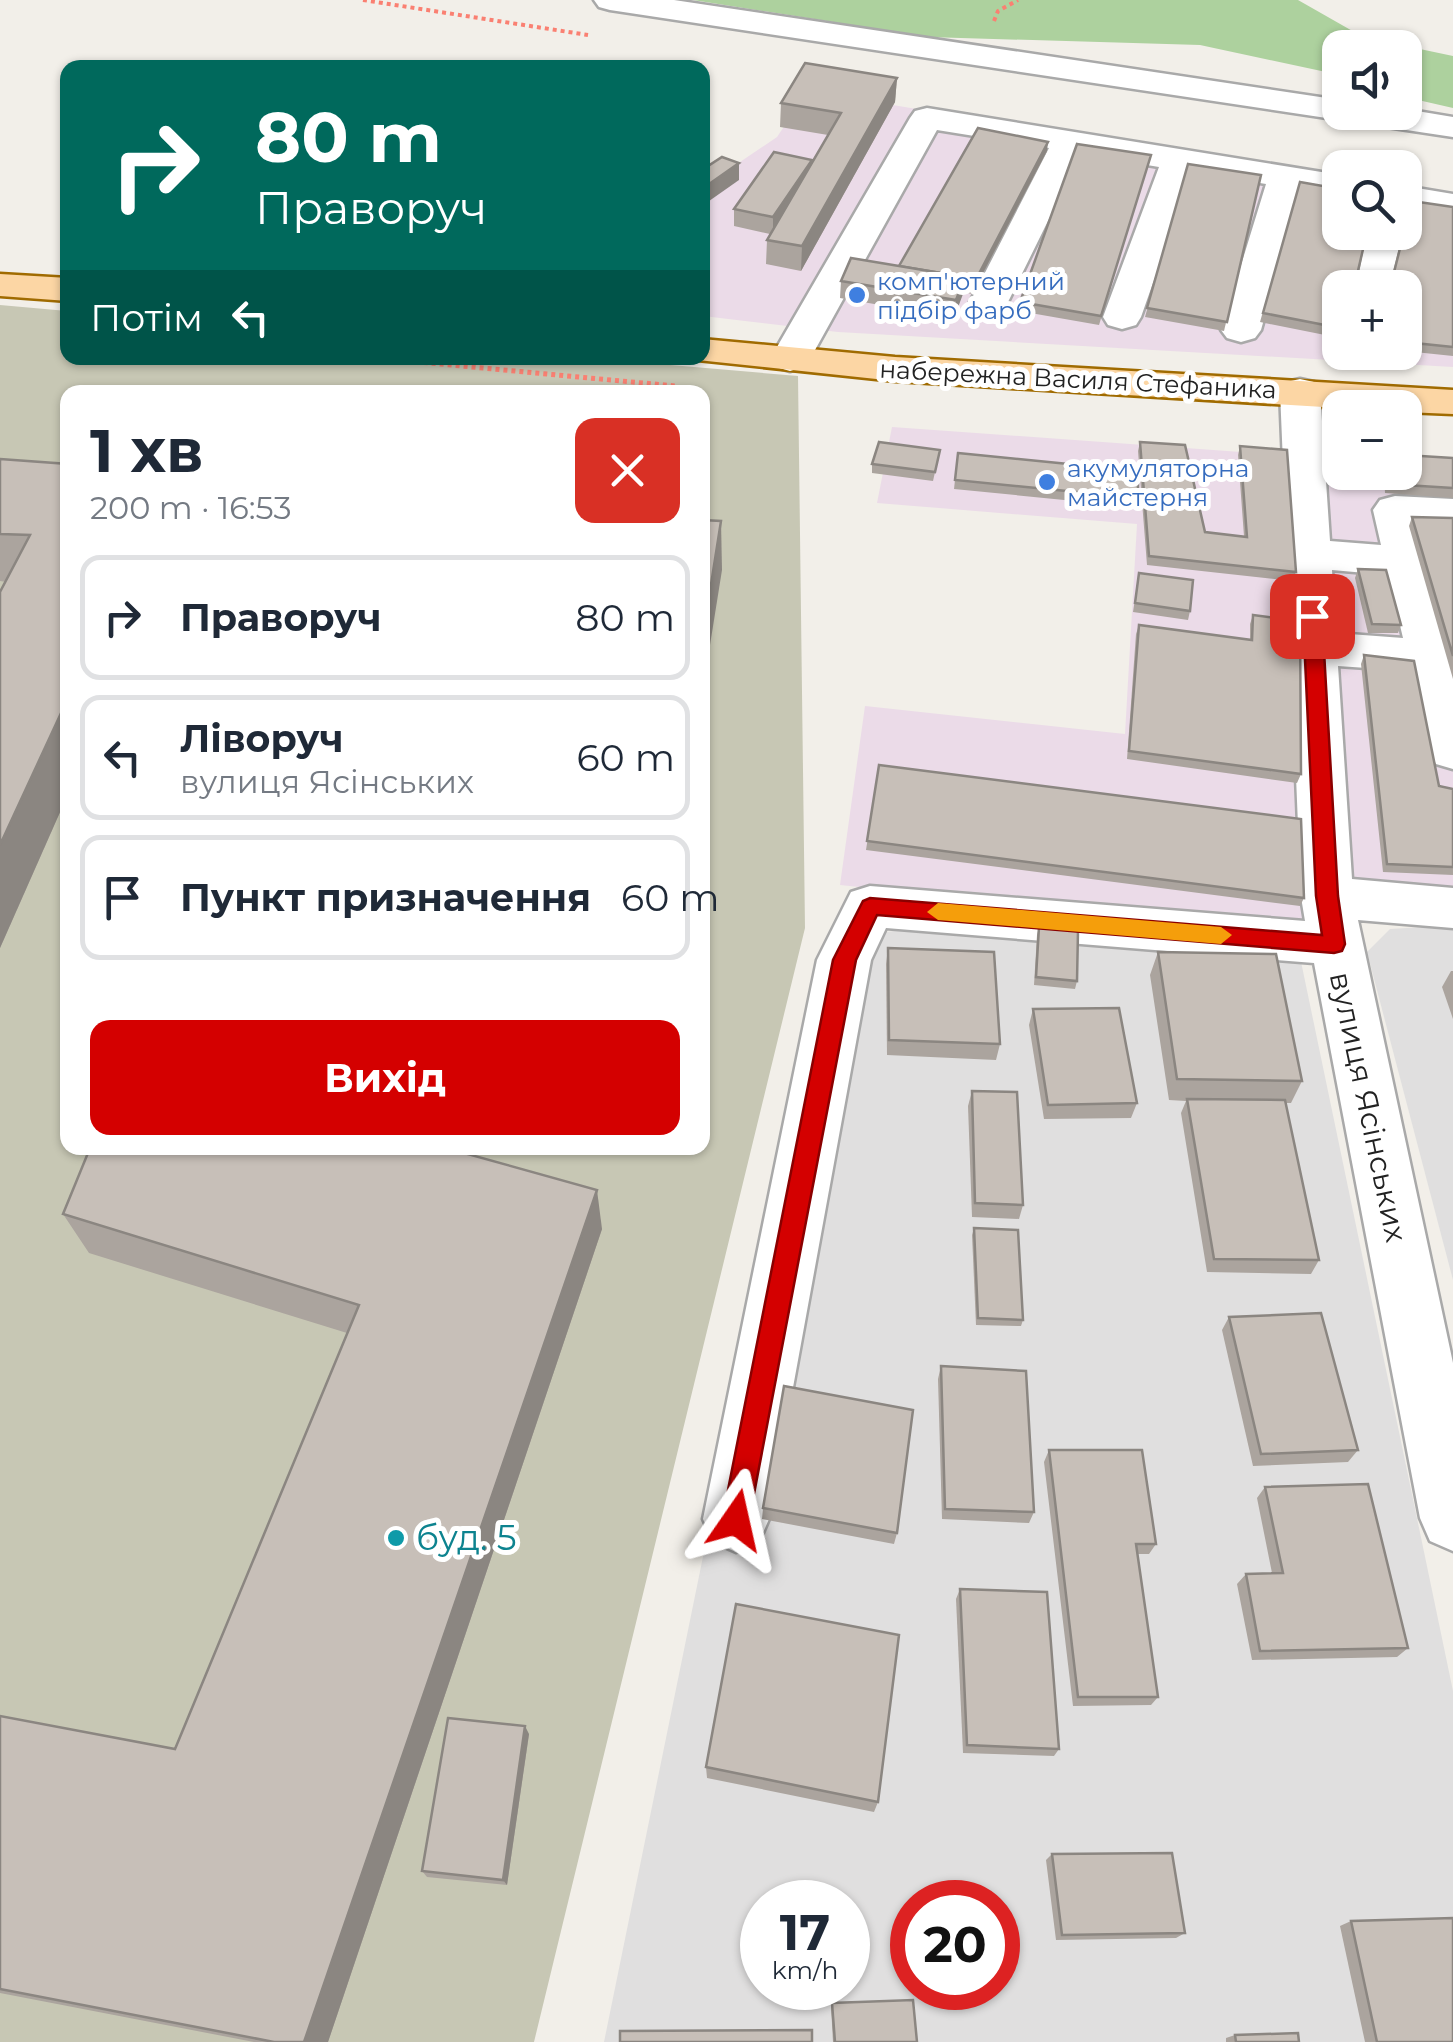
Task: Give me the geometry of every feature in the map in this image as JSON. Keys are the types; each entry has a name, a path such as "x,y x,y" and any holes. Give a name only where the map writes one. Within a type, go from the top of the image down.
{"main road":[{"path":"0,284 60,289"},
{"name":"набережна Василя Стефаника","path":"710,352 894,369 1453,402"}],"street":[{"path":"610,0 1322,107"},
{"path":"790,359 927,118 1322,183"},
{"path":"1422,122 1453,127"},
{"path":"989,302 1070,142"},
{"path":"1122,317 1179,160"},
{"path":"1241,330 1286,178"},
{"path":"1422,200 1453,205"},
{"name":"вулиця Ясінських","path":"1300,391 1331,921 1453,1518"},
{"path":"1453,512 1395,510 1453,751"},
{"path":"1309,554 1406,561"},
{"path":"1314,648 1428,656"},
{"path":"736,1520 844,960 870,906 1331,921 1453,908"}],"path":[{"path":"990,28 998,11 1018,0"}],"shaded area":[{"path":"808,91 1322,176 1322,250 1422,250 1422,193 1453,198 1453,367 1422,365 1422,270 1322,270 1322,360 838,332 710,317 710,182 777,137"},
{"path":"0,305 60,310 60,365 670,365 798,376 805,928 534,2042 0,2042"},
{"path":"892,427 1322,458 1322,490 1422,490 1422,469 1453,468 1453,892 1353,886 1311,934 840,885 865,706 1125,734 1137,524 877,503"},
{"path":"951,923 1299,952 1453,1691 1453,2042 604,2042 707,1537 749,1545 853,963 879,933"},
{"path":"1390,929 1453,929 1453,1280 1367,952"}],"green space":[{"path":"693,0 1298,0 1351,30 1322,30 1322,71 1200,45 928,37"},
{"path":"1422,49 1453,56 1453,108 1422,101"}],"building":[{"path":"805,63 897,78 802,246 767,240 841,113 781,103"},
{"path":"978,128 1048,142 973,285 964,283 965,277 899,266"},
{"path":"1077,144 1151,155 1101,316 1020,302"},
{"path":"774,152 812,160 773,217 734,209"},
{"path":"722,157 739,163 710,183 710,165"},
{"path":"1188,164 1261,175 1227,322 1147,308"},
{"path":"1300,182 1322,186 1322,250 1363,250 1358,270 1322,270 1322,324 1263,313"},
{"path":"1422,202 1453,207 1453,347 1422,344 1422,270 1395,270 1400,250 1422,250"},
{"path":"851,258 965,277 956,300 841,281"},
{"path":"879,442 940,450 935,472 872,464"},
{"path":"1140,442 1185,445 1205,532 1247,537 1240,446 1287,450 1296,572 1149,556"},
{"path":"958,453 1138,471 1138,498 955,480"},
{"path":"1422,456 1453,458 1453,488 1422,486"},
{"path":"0,459 60,463 60,715 0,845 0,592 30,535 0,534"},
{"path":"1412,517 1453,518 1453,656"},
{"path":"710,520 721,521 710,591"},
{"path":"1358,569 1386,570 1401,625 1372,624"},
{"path":"1139,573 1193,580 1190,611 1135,603"},
{"path":"1253,615 1300,621 1301,774 1129,751 1139,625 1252,640"},
{"path":"1364,655 1414,661 1439,786 1453,789 1453,867 1387,864"},
{"path":"879,765 1301,819 1304,898 867,841"},
{"path":"1039,927 1078,931 1077,981 1036,977"},
{"path":"888,948 994,952 1000,1044 889,1040"},
{"path":"1158,952 1276,954 1302,1081 1177,1079"},
{"path":"1119,1008 1137,1103 1048,1105 1033,1009"},
{"path":"972,1091 1017,1092 1023,1205 975,1203"},
{"path":"1187,1099 1285,1100 1319,1260 1214,1259"},
{"name":"буд. 5","path":"87,1155 471,1155 597,1190 304,2042 274,2042 0,1989 0,1716 175,1749 359,1305 63,1214"},
{"path":"974,1228 1018,1230 1023,1320 978,1318"},
{"path":"1321,1313 1358,1450 1261,1454 1229,1317"},
{"path":"941,1366 1026,1371 1034,1512 945,1509"},
{"path":"784,1386 913,1410 897,1533 763,1508"},
{"path":"1049,1450 1142,1450 1156,1544 1136,1544 1158,1697 1078,1697"},
{"path":"1368,1484 1408,1648 1260,1651 1246,1574 1283,1573 1265,1487"},
{"path":"960,1589 1047,1592 1059,1749 967,1745"},
{"path":"736,1604 899,1635 878,1802 706,1767"},
{"path":"448,1718 525,1726 503,1880 422,1871"},
{"path":"1172,1853 1185,1933 1062,1935 1052,1854"},
{"path":"1453,1918 1453,2042 1377,2042 1351,1921"},
{"path":"890,2001 890,2010 914,2010 917,2042 835,2042 833,2010 870,2010 870,2002"},
{"path":"812,2030 812,2042 620,2042 620,2031"},
{"path":"1298,2033 1299,2042 1236,2042 1235,2035"}],"slow traffic":[{"path":"938,912 1221,935"}],"place":[{"name":"комп'ютерний підбір фарб","path":"857,295"},
{"name":"акумуляторна майстерня","path":"1047,482"},
{"name":"буд. 5","path":"396,1538"}],"route":[{"path":"736,1520 844,960 870,906 1334,944 1327,896 1312,616"}]}
